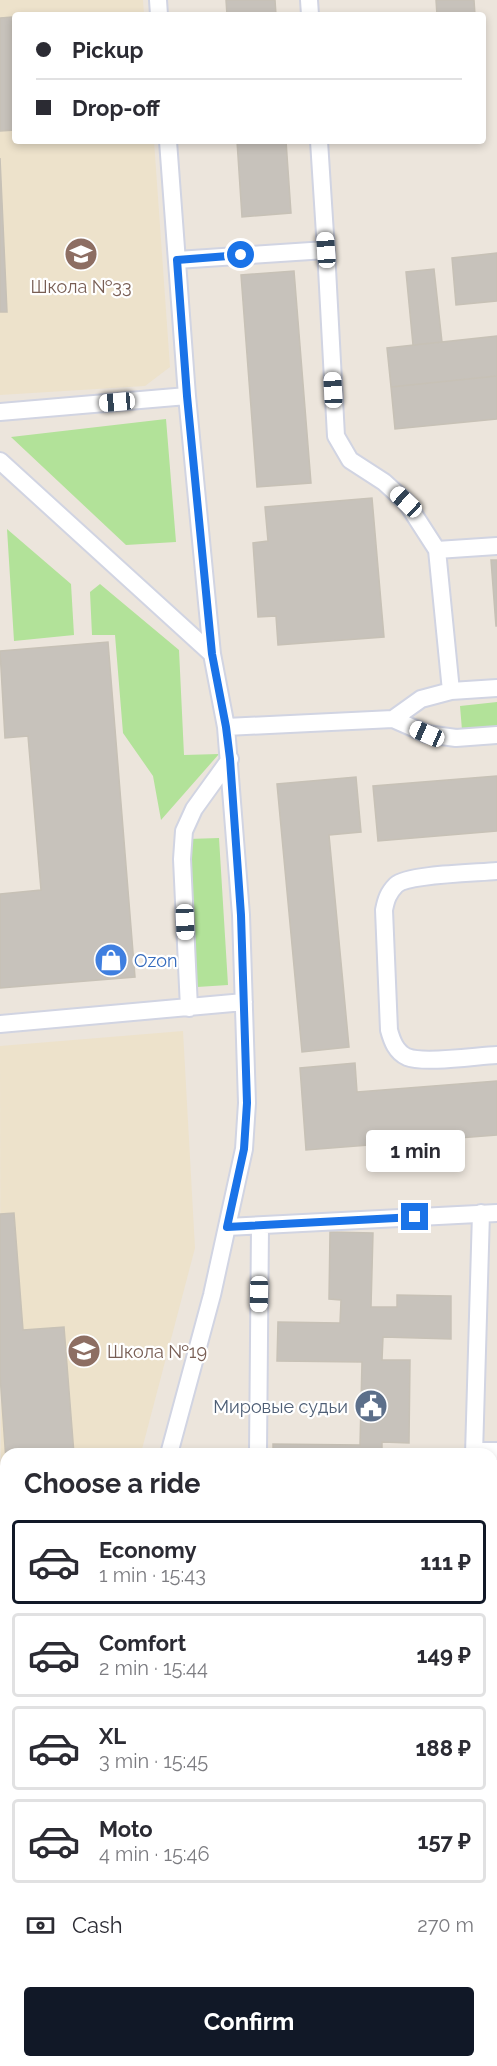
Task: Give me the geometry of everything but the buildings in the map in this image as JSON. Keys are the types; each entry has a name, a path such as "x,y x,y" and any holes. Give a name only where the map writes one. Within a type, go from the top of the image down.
{"lane":[{"path":"168,144 187,396 212,654 230,759 241,915 247,1103 244,1149 212,1295 171,1448"},
{"path":"319,144 336,436 350,460 384,482 406,502 437,550 451,692"},
{"path":"177,260 326,250"},
{"path":"0,412 187,396"},
{"path":"0,461 212,654"},
{"path":"437,550 497,546"},
{"path":"393,718 421,699 451,692 497,688"},
{"path":"226,727 393,718 427,734 456,738 497,735"},
{"path":"189,1008 182,859 184,831 194,809 230,759"},
{"path":"497,871 412,878 398,884 387,895 384,910 389,1030 394,1046 406,1057 422,1060 497,1055"},
{"path":"0,1023 244,1002"},
{"path":"227,1227 489,1213 480,1285 474,1448"},
{"path":"258,1448 260,1226"},
{"path":"480,1285 497,1285"}],"shaded area":[{"name":"Школа №33","path":"0,0 143,0 144,12 12,12 12,144 154,144 170,367 145,386 0,395"},
{"name":"Школа №19","path":"183,1031 195,1248 142,1448 1,1448 0,1046"}],"green space":[{"path":"166,419 176,542 126,545 11,437"},
{"path":"7,529 71,584 74,635 14,641"},
{"path":"100,584 179,650 184,755 219,754 161,820 153,776 123,733 115,635 92,635 90,592"},
{"path":"497,702 497,727 462,730 460,706"},
{"path":"219,838 228,985 197,987 188,839"}],"place":[{"name":"Школа №33","path":"81,254"},
{"name":"Ozon","path":"111,960"},
{"name":"Школа №19","path":"84,1351"},
{"name":"Мировые судьи","path":"371,1406"}],"route":[{"path":"241,255 177,260 187,396 212,654 230,759 241,915 247,1103 244,1149 227,1227 415,1217"}]}
